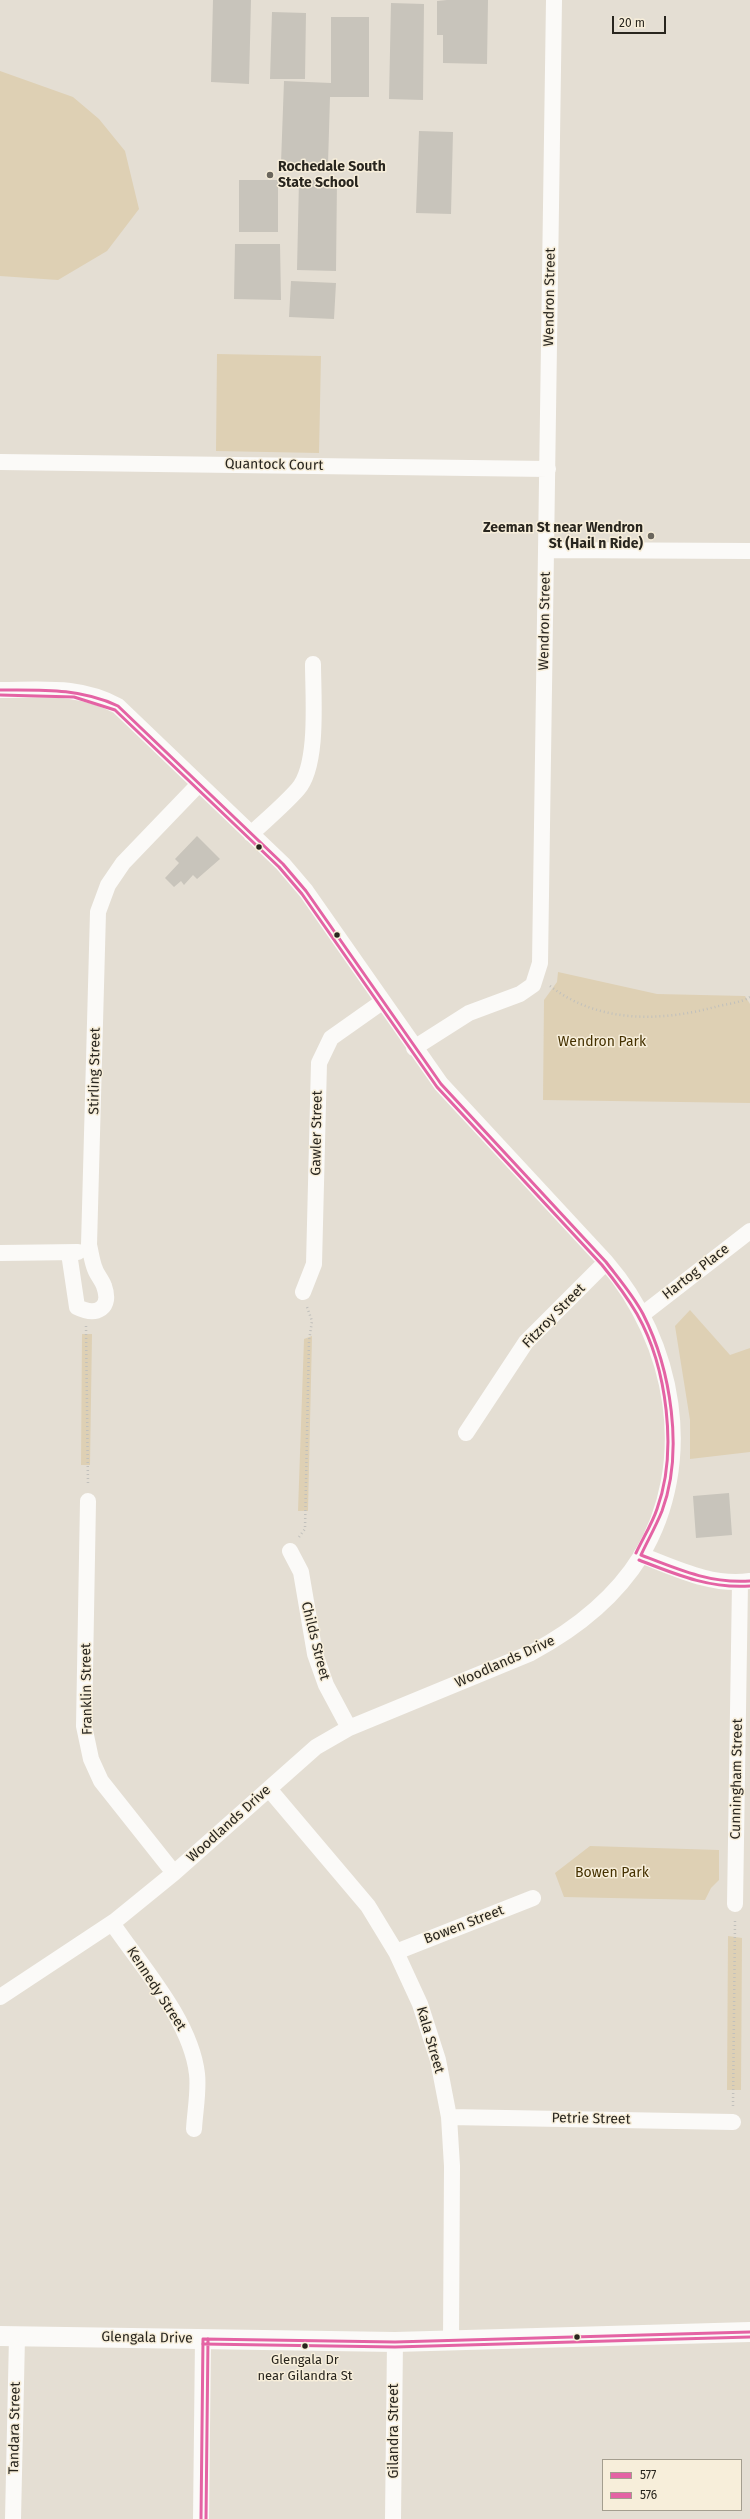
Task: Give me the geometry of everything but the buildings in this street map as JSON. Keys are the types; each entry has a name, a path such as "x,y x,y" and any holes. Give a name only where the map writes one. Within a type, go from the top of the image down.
{"street":[{"name":"Wendron Street","path":"538,976 540,963 554,0"},
{"name":"Quantock Court","path":"0,462 548,469"},
{"path":"546,550 750,551"},
{"path":"252,834 299,788 308,765 313,742 313,664"},
{"name":"Woodlands Drive","path":"0,690 79,691 100,696 118,706 198,785 283,864 306,891 414,1048 441,1084 606,1262 643,1314 670,1389 672,1426 671,1470 662,1510 641,1555 614,1591 577,1625 554,1641 531,1653 349,1728 316,1748 174,1873 112,1923 0,1997"},
{"name":"Stirling Street","path":"86,1312 97,1312 103,1307 107,1298 104,1285 95,1269 89,1245 98,912 108,885 123,863 198,785"},
{"path":"414,1048 469,1013 520,994 534,985 538,976"},
{"name":"Gawler Street","path":"303,1292 314,1264 319,1063 332,1038 382,1002"},
{"name":"Hartog Place","path":"643,1314 750,1230"},
{"path":"0,1253 69,1253 82,1251 89,1245"},
{"path":"69,1253 77,1307 86,1312"},
{"name":"Fitzroy Street","path":"466,1433 526,1342 606,1262"},
{"name":"Franklin Street","path":"88,1502 84,1726 91,1759 101,1781 174,1873"},
{"name":"Childs Street","path":"290,1551 301,1572 315,1654 326,1686 349,1728"},
{"path":"641,1555 712,1580 745,1582"},
{"name":"Cunningham Street","path":"735,1904 745,1582"},
{"name":"Kala Street","path":"269,1789 368,1906 396,1952 420,2004 438,2060 449,2116 452,2166 450,2340"},
{"name":"Bowen Street","path":"396,1952 533,1898"},
{"name":"Kennedy Street","path":"112,1923 180,2021 191,2046 197,2075 194,2129"},
{"name":"Petrie Street","path":"449,2116 733,2122"},
{"name":"Glengala Drive","path":"9,2337 395,2342 750,2332"},
{"name":"Tandara Street","path":"9,2337 13,2519"},
{"path":"200,2519 203,2339"},
{"name":"Gilandra Street","path":"393,2519 395,2342"}],"path":[{"path":"538,976 569,999 595,1010 620,1016 669,1017 750,997"},
{"path":"290,1551 305,1529 309,1340 312,1321 303,1292"},
{"path":"86,1312 88,1502"},
{"path":"733,2122 735,1904"}],"green space":[{"path":"0,71 73,97 99,119 125,151 139,209 107,251 58,280 0,276"},
{"path":"217,354 321,356 319,453 216,451"},
{"name":"Wendron Park","path":"558,972 657,994 745,996 750,1004 750,1103 543,1100 544,1000 557,982"},
{"path":"690,1310 730,1355 750,1348 750,1452 690,1459 690,1420 675,1326"},
{"path":"82,1334 92,1334 90,1465 81,1465"},
{"path":"312,1336 308,1511 298,1511 304,1339"},
{"name":"Bowen Park","path":"590,1846 719,1850 719,1880 711,1888 705,1900 564,1897 555,1873"},
{"path":"728,1936 742,1938 741,2090 727,2090"}],"transit line":[{"name":"577","path":"0,690 46,690 75,693 104,700 118,706 283,864 306,891 441,1084 606,1262 626,1287 643,1314 653,1336 661,1360 667,1385 673,1437 669,1488 655,1528 641,1555"},
{"name":"576","path":"0,695 74,697 115,710 279,867 302,894 437,1087 602,1265 616,1283 637,1314 656,1359 662,1384 668,1436 667,1462 657,1509 636,1553"},
{"name":"577","path":"641,1555 708,1578 750,1581"},
{"name":"576","path":"639,1560 679,1575 707,1583 750,1586"},
{"name":"577","path":"203,2339 395,2342 750,2332"},
{"name":"576","path":"203,2344 395,2347 750,2337"},
{"name":"577","path":"201,2519 203,2339"},
{"name":"576","path":"206,2519 208,2339"}],"place":[{"name":"Rochedale South State School","path":"270,175"},
{"name":"Zeeman St near Wendron St (Hail n Ride)","path":"651,536"},
{"name":"Glengala Dr near Gilandra St","path":"305,2346"}]}
